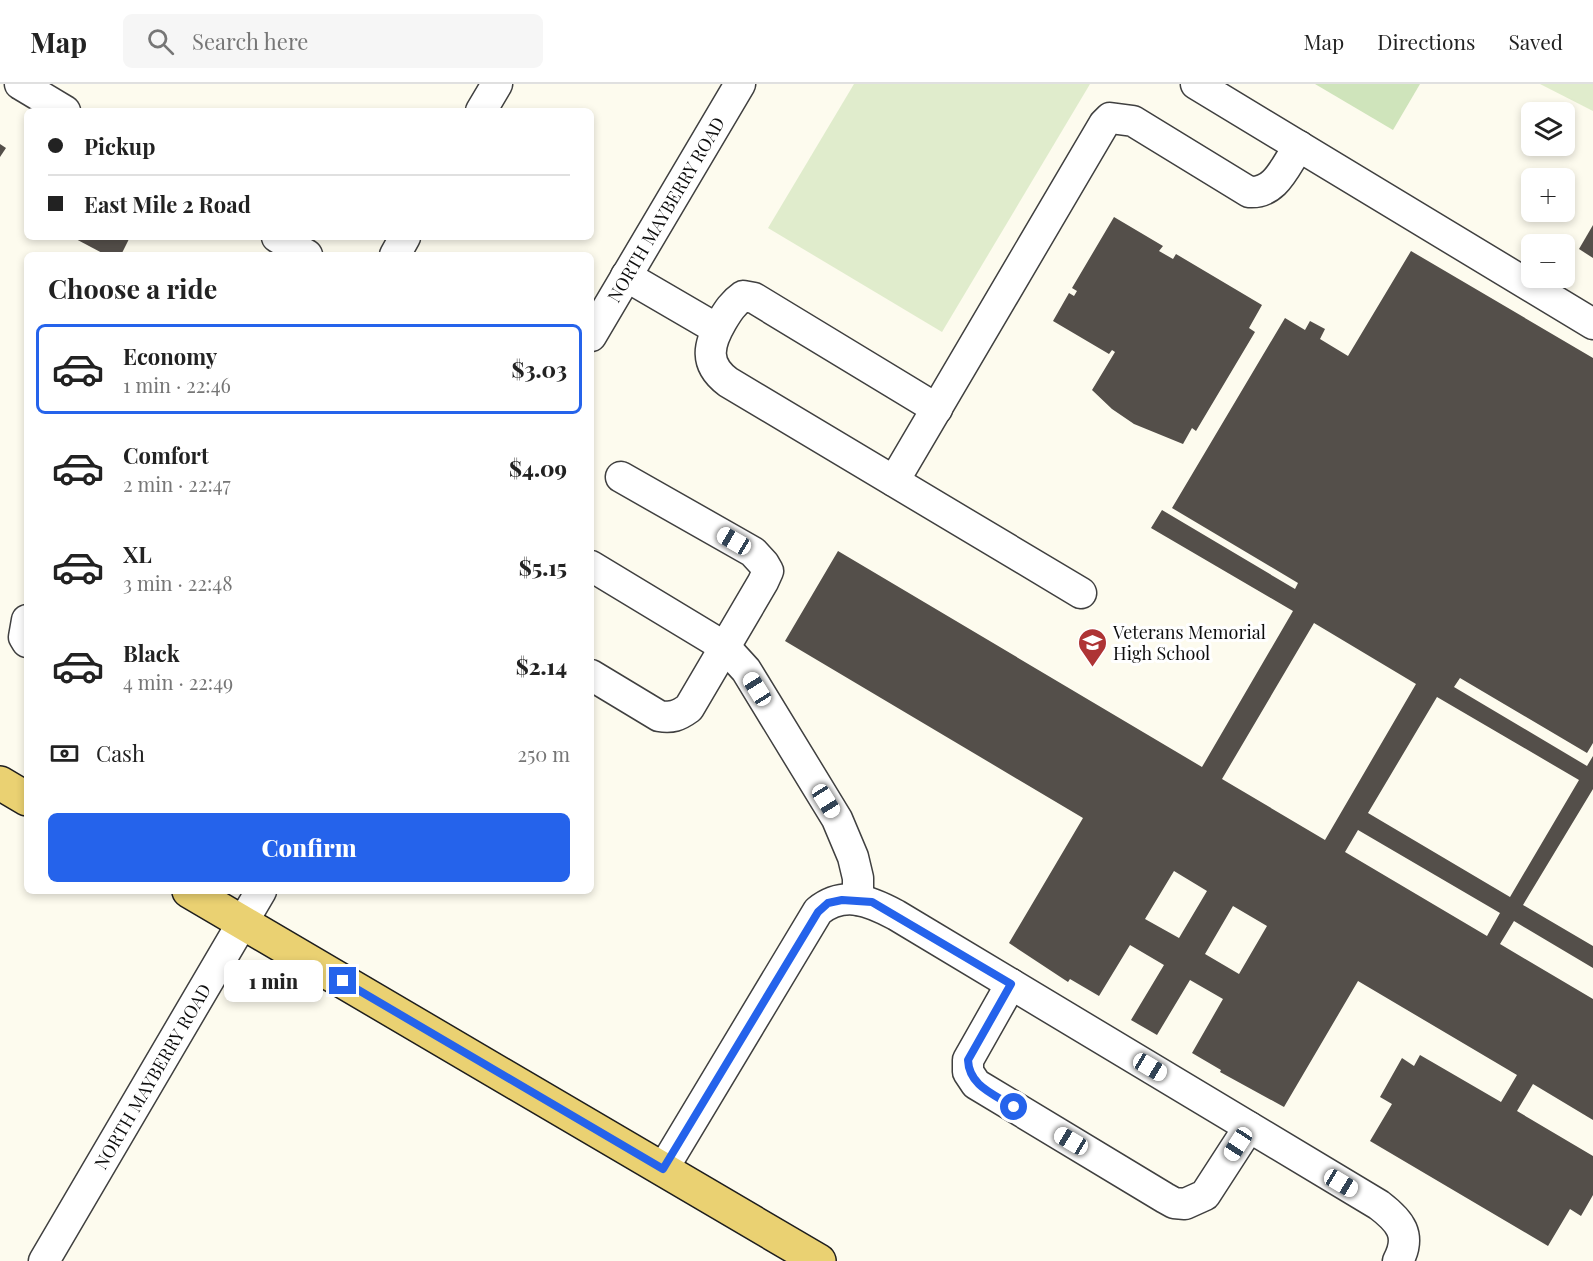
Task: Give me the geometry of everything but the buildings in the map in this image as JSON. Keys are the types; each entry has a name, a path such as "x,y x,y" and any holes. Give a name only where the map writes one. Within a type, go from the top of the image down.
{"main road":[{"path":"0,783 24,797"},
{"path":"194,894 819,1261"}],"street":[{"path":"20,84 60,108"},
{"path":"483,108 497,84"},
{"name":"NORTH MAYBERRY ROAD","path":"594,331 740,84"},
{"path":"1196,84 1593,324"},
{"path":"894,481 1104,124 1110,118 1133,121 1249,192 1271,188 1299,146"},
{"path":"281,240 302,252"},
{"path":"626,276 717,329"},
{"path":"938,409 754,298 743,296 734,302 717,329 711,346 713,367 718,374 1081,593"},
{"path":"594,677 659,716 678,716 689,708 764,582 768,571 753,552 621,477"},
{"path":"594,568 725,647 746,670 837,819 853,857 858,878 858,900"},
{"name":"NORTH MAYBERRY ROAD","path":"44,1261 259,894"},
{"path":"663,1169 818,912 828,903 858,900 872,902 896,915 1390,1214 1401,1227 1410,1258"},
{"path":"1011,984 968,1060 968,1072 976,1084 1165,1198 1174,1203 1185,1204 1205,1195 1249,1127"}],"green space":[{"path":"854,84 1090,84 942,332 768,228"},
{"path":"1315,84 1420,84 1393,130"},
{"path":"1540,84 1593,84 1593,111 1591,110"}],"place":[{"name":"Veterans Memorial High School","path":"1092,668"}],"route":[{"path":"343,981 663,1169 818,912 828,903 842,900 872,902 1011,984 968,1060 968,1072 976,1084 1014,1107"}]}
